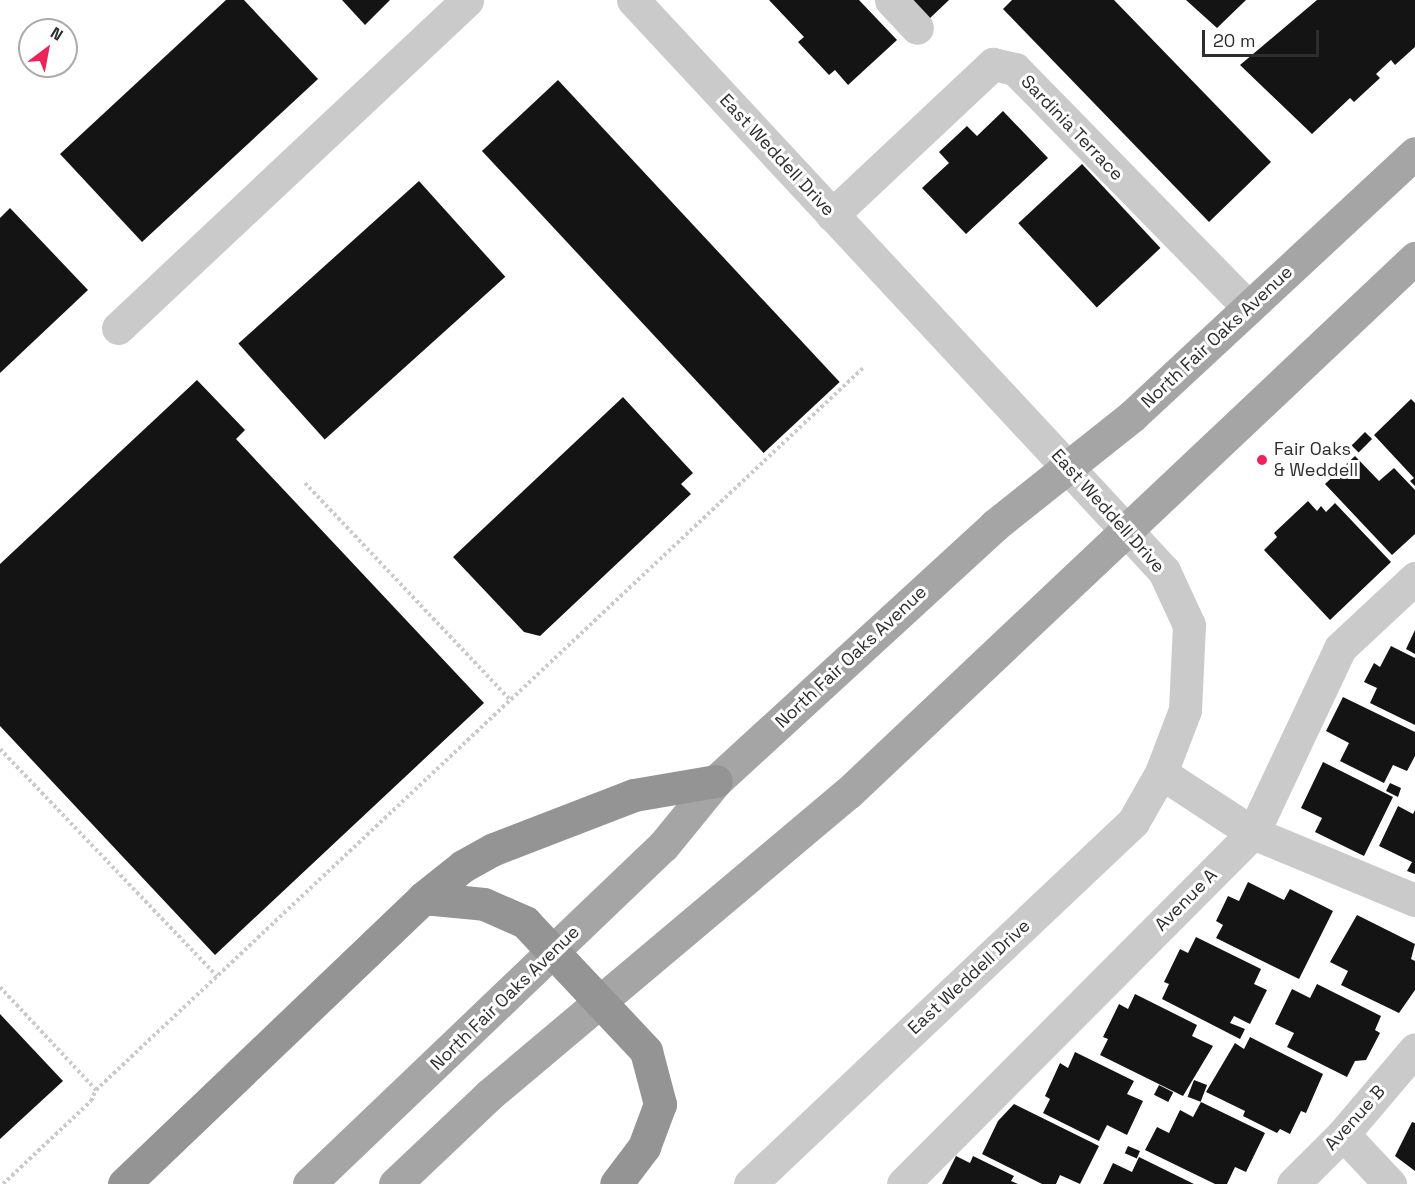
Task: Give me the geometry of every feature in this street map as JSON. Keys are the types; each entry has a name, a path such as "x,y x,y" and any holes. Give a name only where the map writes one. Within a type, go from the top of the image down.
{"highway":[{"path":"124,1184 423,898 463,866 494,849 634,795 716,781"},
{"path":"423,898 484,904 525,922 601,1000 646,1051 660,1104 644,1147 616,1184"}],"main road":[{"name":"North Fair Oaks Avenue","path":"309,1184 663,846 716,781 995,525 1131,416 1415,153"},
{"path":"395,1184 489,1095 848,793 1415,258"}],"street":[{"path":"118,328 467,0"},
{"name":"East Weddell Drive","path":"633,0 1164,571 1188,625 1185,710 1161,772 1133,822 750,1184"},
{"path":"891,0 917,28"},
{"name":"Sardinia Terrace","path":"832,215 993,64 1015,69 1249,308"},
{"name":"Avenue A","path":"903,1184 1253,833 1340,648 1415,578"},
{"path":"1161,772 1253,833 1415,900"},
{"name":"Avenue B","path":"1293,1184 1343,1134 1415,1049"},
{"path":"1343,1134 1390,1184"}],"path":[{"path":"3,1184 91,1101 96,1090 864,367"},
{"path":"305,483 510,700"},
{"path":"0,749 217,976"},
{"path":"0,987 96,1090"}],"building":[{"path":"226,0 244,0 318,79 142,242 60,154"},
{"path":"342,0 390,0 365,25"},
{"path":"769,0 859,0 897,40 848,85 835,70 829,75 798,42 804,37"},
{"path":"909,0 949,0 928,20"},
{"path":"1012,0 1114,0 1271,162 1209,222 1003,9"},
{"path":"1186,0 1246,0 1217,28"},
{"path":"1317,0 1415,0 1415,47 1395,65 1391,60 1376,74 1380,78 1354,102 1350,98 1312,134 1240,65"},
{"path":"558,80 840,382 764,453 482,151"},
{"path":"1003,111 1048,158 966,234 922,188 949,163 939,152 967,126 977,136"},
{"path":"1082,164 1160,248 1097,307 1018,223"},
{"path":"419,181 505,277 325,439 238,344"},
{"path":"10,208 88,290 0,373 0,218"},
{"path":"197,380 245,430 236,439 484,703 215,955 0,726 0,564"},
{"path":"623,397 693,473 681,484 691,494 540,636 524,632 453,557"},
{"path":"1411,399 1415,403 1415,486 1410,481 1414,478 1374,435"},
{"path":"1365,432 1372,439 1359,453 1352,445"},
{"path":"1355,456 1379,481 1394,468 1415,490 1415,534 1392,555 1325,484"},
{"path":"1308,501 1317,511 1321,506 1326,512 1335,503 1391,562 1330,620 1264,550 1277,537 1274,533"},
{"path":"1415,630 1415,654 1406,649"},
{"path":"1391,646 1415,658 1415,725 1370,703 1377,688 1364,682 1374,663 1380,667"},
{"path":"1343,697 1415,732 1415,756 1407,771 1393,765 1384,783 1340,761 1349,743 1326,731"},
{"path":"1323,762 1393,797 1364,856 1315,832 1322,818 1301,808"},
{"path":"1390,783 1401,788 1398,797 1386,791"},
{"path":"1398,806 1413,814 1415,810 1415,874 1407,871 1412,862 1379,846"},
{"path":"1248,882 1284,900 1290,889 1333,911 1299,979 1216,938 1223,925 1216,921 1228,896 1239,901"},
{"path":"1357,915 1415,944 1411,959 1415,961 1415,990 1399,1013 1341,985 1348,971 1330,962"},
{"path":"1196,937 1261,969 1254,984 1267,990 1250,1024 1234,1016 1230,1023 1245,1029 1240,1039 1162,999 1169,984 1164,982 1180,949 1188,953"},
{"path":"1317,984 1381,1016 1375,1030 1380,1033 1366,1060 1355,1061 1347,1077 1287,1047 1294,1033 1275,1024 1292,989 1310,998"},
{"path":"1135,994 1197,1025 1192,1036 1213,1046 1183,1096 1100,1055 1108,1039 1103,1037 1119,1004 1128,1009"},
{"path":"0,1014 63,1081 0,1139"},
{"path":"1250,1037 1323,1074 1306,1113 1301,1111 1290,1134 1280,1129 1277,1133 1243,1116 1245,1111 1206,1092 1235,1043 1244,1049"},
{"path":"1075,1052 1134,1081 1127,1094 1143,1101 1127,1135 1107,1125 1099,1141 1043,1113 1050,1099 1045,1096 1060,1063 1068,1068"},
{"path":"1194,1080 1207,1085 1201,1102 1188,1097"},
{"path":"1159,1085 1173,1092 1168,1102 1154,1095"},
{"path":"1201,1102 1265,1133 1246,1172 1235,1167 1227,1184 1215,1184 1145,1150 1157,1127 1169,1133 1180,1110 1193,1117"},
{"path":"1014,1104 1099,1146 1080,1184 1060,1175 1056,1184 1042,1184 982,1154 998,1121"},
{"path":"1412,1122 1415,1123 1415,1171 1395,1156"},
{"path":"1128,1146 1140,1151 1137,1158 1125,1153"},
{"path":"956,1156 970,1163 973,1156 1014,1176 1011,1181 1018,1184 942,1184"},
{"path":"1139,1157 1194,1184 1103,1184 1113,1163 1132,1172"}],"place":[{"name":"Fair Oaks & Weddell","path":"1262,460"}]}
